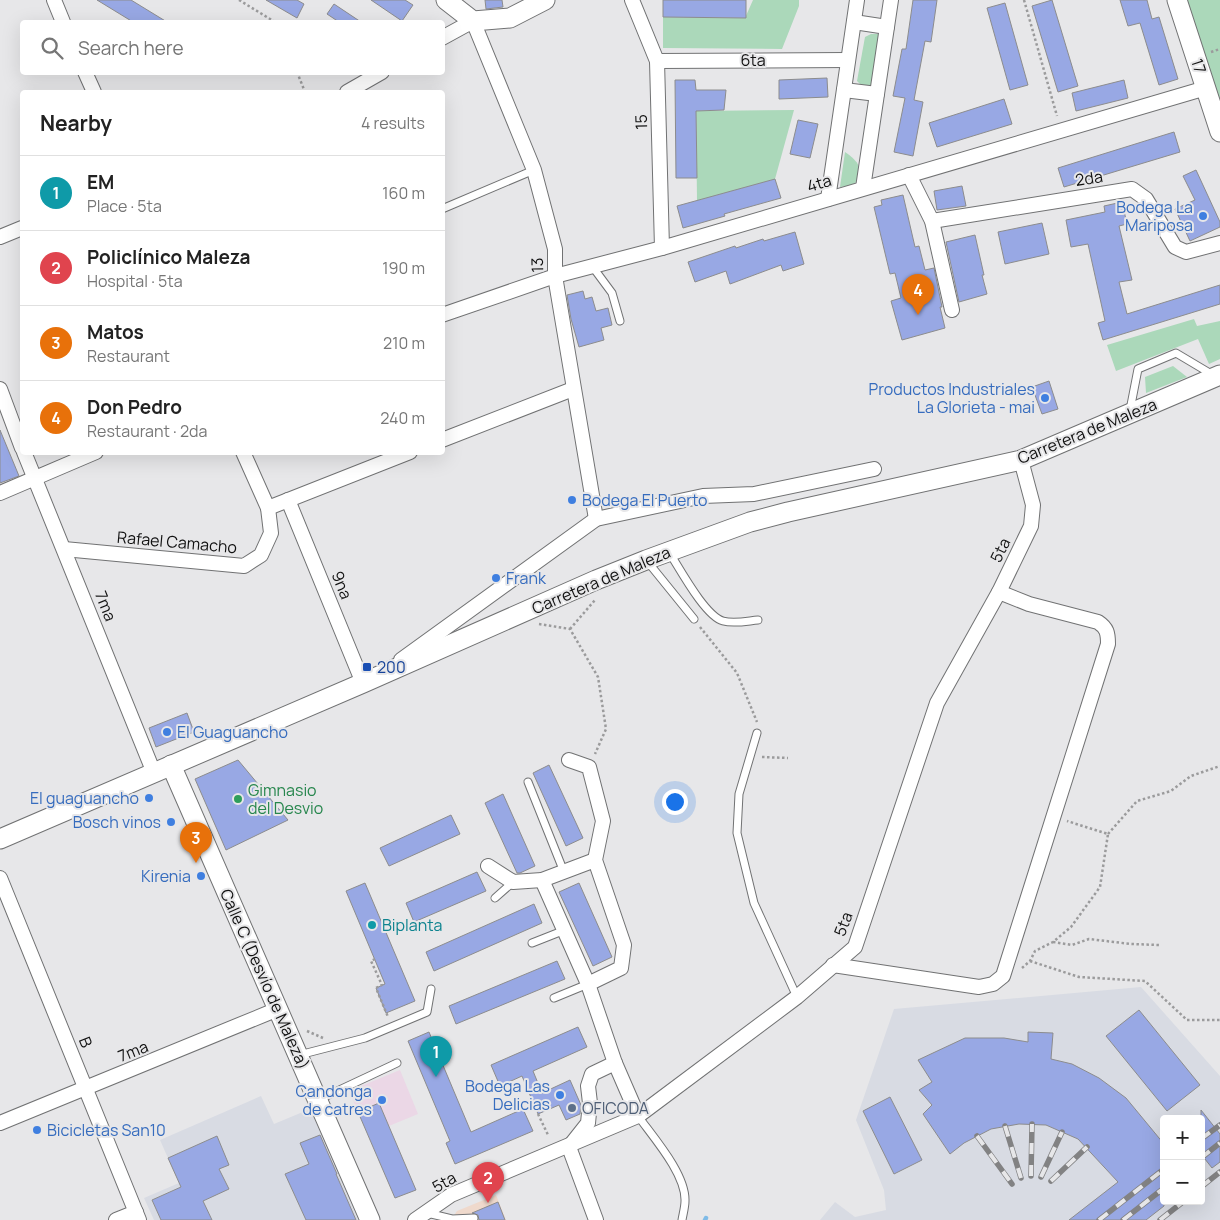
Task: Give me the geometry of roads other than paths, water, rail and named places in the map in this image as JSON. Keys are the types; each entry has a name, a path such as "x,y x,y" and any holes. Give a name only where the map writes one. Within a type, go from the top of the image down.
{"main road":[{"path":"446,0 474,21 510,18 545,0"},
{"name":"17","path":"1177,0 1220,132"},
{"name":"Carretera de Maleza","path":"0,839 646,560 750,522 1021,460 1218,376"},
{"name":"Calle C (Desvío de Maleza)","path":"171,765 370,1220"}],"street":[{"path":"54,0 62,20"},
{"name":"15","path":"632,0 657,61 662,248"},
{"path":"828,199 857,0"},
{"path":"863,188 891,0"},
{"path":"445,36 474,21"},
{"name":"13","path":"474,21 534,170 555,249 555,276 596,519"},
{"path":"854,22 887,27"},
{"name":"6ta","path":"657,61 848,60"},
{"path":"86,75 93,90"},
{"path":"350,90 377,75"},
{"name":"4ta","path":"445,314 555,276 662,248 1206,88"},
{"path":"844,90 877,94"},
{"path":"909,175 932,221 952,310"},
{"name":"2da","path":"932,221 1132,189 1146,199 1175,247 1186,252 1220,243"},
{"path":"0,237 20,229"},
{"path":"0,389 20,443"},
{"path":"445,439 573,389"},
{"name":"7ma","path":"25,455 154,773"},
{"path":"0,493 89,455"},
{"path":"244,455 268,508 402,455"},
{"name":"5ta","path":"421,1216 451,1195 569,1147 638,1116 797,997 855,947 937,703 999,592 1031,526 1033,505 1021,460"},
{"path":"382,674 596,519 702,496 754,494 874,470"},
{"name":"9na","path":"288,500 363,683"},
{"name":"Rafael Camacho","path":"64,549 244,566 261,555 271,533 268,508"},
{"path":"833,965 979,988 993,984 1003,976 1108,644 1108,635 1105,627 1098,622 1029,604 999,592"},
{"path":"569,760 589,767 603,821 594,860 624,945 621,968 588,984"},
{"path":"488,866 513,882 542,880 594,860"},
{"name":"B","path":"0,878 137,1216"},
{"path":"542,880 588,984 615,1063 638,1116"},
{"name":"7ma","path":"0,1123 281,1015"},
{"path":"596,1220 569,1147 588,1122 590,1103 588,1086 592,1074 615,1063"},
{"path":"116,1220 137,1216"}],"lane":[{"path":"445,207 534,170"},
{"path":"592,266 612,294 620,321"},
{"path":"1129,414 1138,369 1176,353 1218,376"},
{"path":"668,552 704,606 714,616 722,621 732,622 758,620"},
{"path":"646,560 694,619"},
{"path":"757,734 739,794 738,833 754,903 797,997"},
{"path":"528,782 564,872"},
{"path":"495,898 513,882"},
{"path":"532,944 565,930"},
{"path":"554,998 588,984"},
{"path":"298,1055 365,1038 427,1012 431,989"},
{"path":"318,1100 397,1063"},
{"path":"638,1116 665,1153 678,1175 685,1199 682,1220"},
{"path":"421,1216 452,1219 474,1218"}],"railway":[{"path":"1031,1176 1032,1124"},
{"path":"1205,1136 1220,1125"},
{"path":"1005,1126 1021,1178"},
{"path":"1041,1177 1062,1132"},
{"path":"977,1136 1012,1184"},
{"path":"1205,1155 1220,1143"},
{"path":"1051,1181 1087,1147"},
{"path":"1099,1220 1160,1172"},
{"path":"1205,1184 1220,1172"},
{"path":"1123,1220 1160,1191"},
{"path":"1160,1220 1179,1205"}],"place":[{"name":"Bodega La Mariposa","path":"1203,216"},
{"name":"Don Pedro","path":"918,315"},
{"name":"Productos Industriales La Glorieta - mai","path":"1045,398"},
{"name":"Bodega El Puerto","path":"572,500"},
{"name":"Frank","path":"496,578"},
{"name":"200","path":"367,667"},
{"name":"El Guaguancho","path":"167,732"},
{"name":"El guaguancho","path":"149,798"},
{"name":"Gimnasio del Desvio","path":"238,799"},
{"name":"Bosch vinos","path":"171,822"},
{"name":"Matos","path":"196,863"},
{"name":"Kirenia","path":"201,876"},
{"name":"Biplanta","path":"372,925"},
{"name":"EM","path":"436,1077"},
{"name":"Bodega Las Delicias","path":"560,1095"},
{"name":"Candonga de catres","path":"382,1100"},
{"name":"OFICODA","path":"572,1108"},
{"name":"Bicicletas San10","path":"37,1130"},
{"name":"Policlínico Maleza","path":"488,1203"}]}
